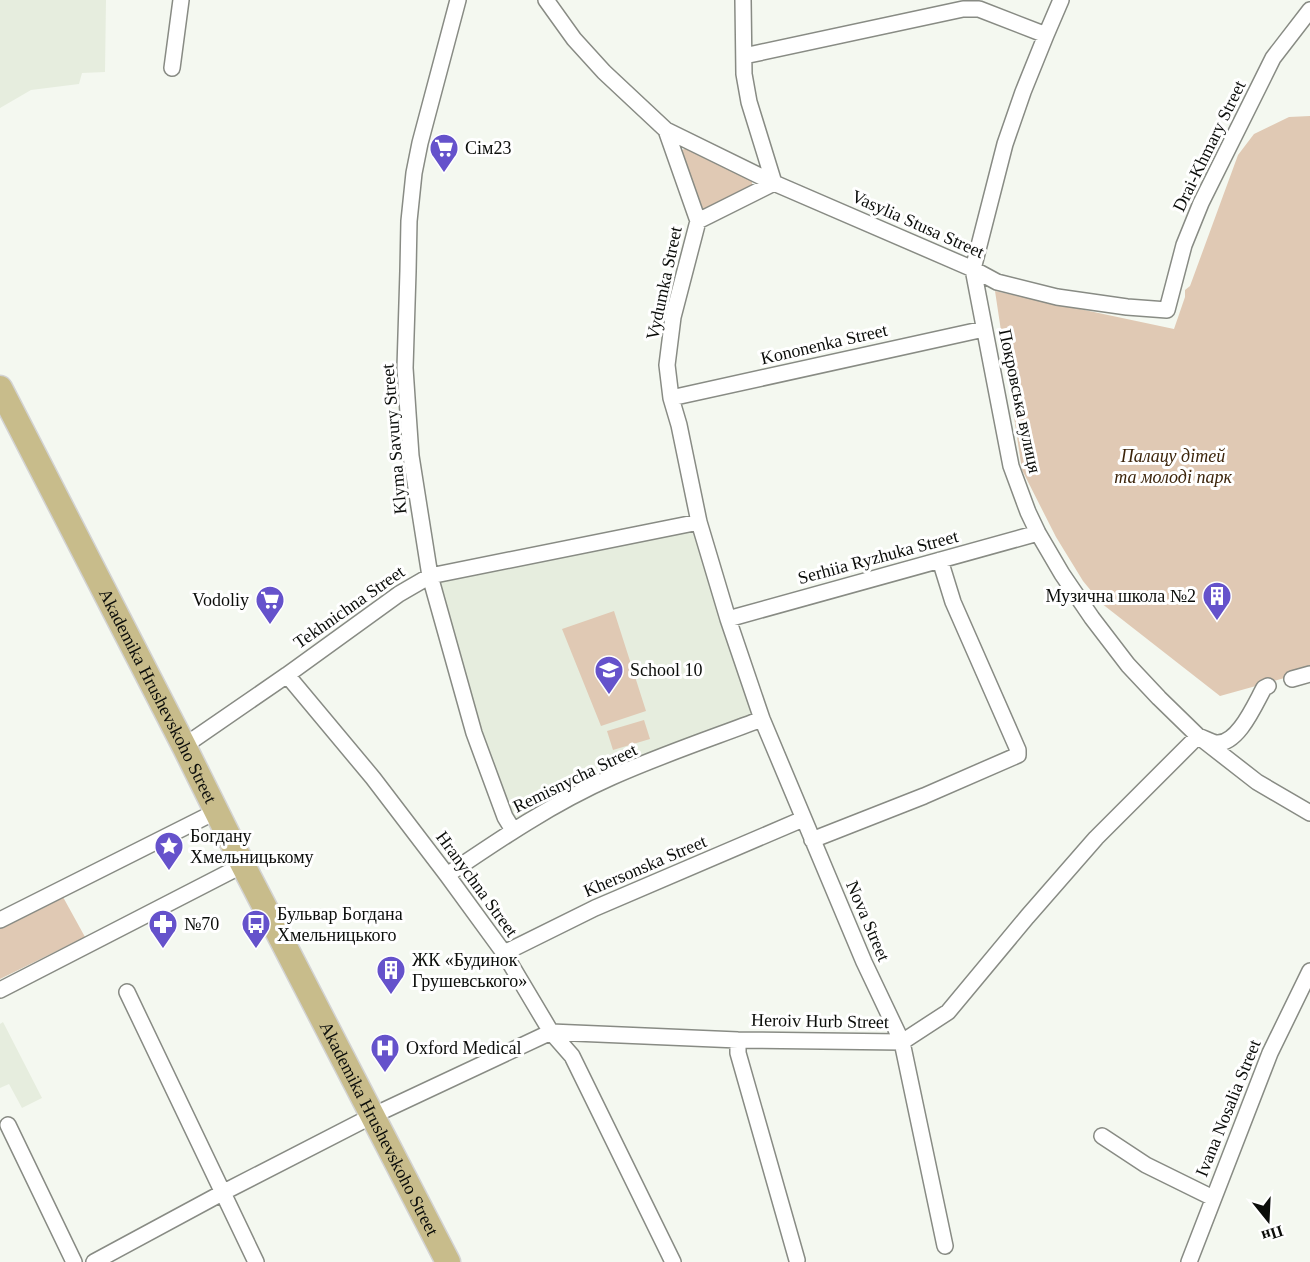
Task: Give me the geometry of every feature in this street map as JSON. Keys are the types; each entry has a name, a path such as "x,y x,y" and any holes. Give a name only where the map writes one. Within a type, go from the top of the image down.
{"main road":[{"name":"Akademika Hrushevskoho Street","path":"0,388 448,1262"}],"street":[{"path":"172,68 181,0"},
{"name":"Klyma Savury Street","path":"459,0 414,173 409,221 405,368 411,456 430,576 474,733 505,817 513,830"},
{"name":"Vydumka Street","path":"546,0 574,39 604,72 666,130 698,221 673,317 667,365 699,522 729,619"},
{"path":"698,221 774,183 749,102 744,74 743,0"},
{"name":"Покровська вулиця","path":"1061,0 1023,92 1005,144 973,269 1011,466 1028,512 1062,574 1128,665 1198,736 1257,782 1310,813"},
{"path":"744,56 963,9 979,9 1046,34"},
{"name":"Drai-Khmary Street","path":"1167,310 1184,245 1201,203 1274,58 1310,10"},
{"name":"Vasylia Stusa Street","path":"666,130 774,183 973,269 997,282 1057,297 1167,310"},
{"name":"Kononenka Street","path":"672,398 984,329"},
{"name":"Tekhnichna Street","path":"184,746 399,594 430,576 699,522"},
{"name":"Serhiia Ryzhuka Street","path":"729,619 1038,533"},
{"path":"812,840 934,792 1018,755 1018,750 952,602 940,560"},
{"name":"Nova Street","path":"729,619 762,719 864,962 902,1042 945,1246"},
{"path":"1292,679 1310,674"},
{"name":"Hranychna Street","path":"287,675 373,778 447,875 504,953 551,1032 572,1056 672,1262"},
{"path":"1198,736 1218,743 1230,739 1242,727 1264,688 1268,687"},
{"name":"Remisnycha Street","path":"447,875 513,830 611,777 762,719"},
{"name":"Heroiv Hurb Street","path":"94,1262 372,1116 551,1032 738,1040 902,1042 948,1012 1096,838 1198,736"},
{"path":"0,920 217,811"},
{"name":"Khersonska Street","path":"504,953 606,904 803,819"},
{"path":"0,990 243,866"},
{"name":"Ivana Nosalia Street","path":"1189,1262 1270,1053 1310,971"},
{"path":"127,992 256,1262"},
{"path":"738,1040 738,1053 797,1260"},
{"path":"9,1125 74,1262"},
{"path":"1102,1136 1146,1165 1213,1198"}],"shaded area":[{"path":"0,0 106,0 105,72 82,73 79,84 31,90 0,108"},
{"name":"School 10","path":"699,522 762,719 684,748 513,830 430,576"},
{"path":"3,1022 42,1098 22,1108 9,1084 0,1088 0,1024"}],"green space":[{"name":"Палацу дітей та молоді парк","path":"1310,116 1310,671 1220,696 1101,603 1083,581 1056,537 1022,470 995,291 1174,329 1185,297 1185,290 1190,286 1238,155 1254,134 1289,117"},
{"path":"687,148 750,179 752,186 708,209 702,209 699,207 682,153 682,150"},
{"path":"614,611 646,711 601,726 562,629"},
{"path":"644,720 650,739 613,750 607,731"},
{"path":"63,897 85,937 0,979 0,929"}],"place":[{"name":"Сім23","path":"444,174"},
{"name":"Музична школа №2","path":"1217,622"},
{"name":"Vodoliy","path":"270,626"},
{"name":"School 10","path":"609,696"},
{"name":"Богдану Хмельницькому","path":"169,872"},
{"name":"№70","path":"163,950"},
{"name":"Бульвар Богдана Хмельницького","path":"256,950"},
{"name":"ЖК «Будинок Грушевського»","path":"391,996"},
{"name":"Oxford Medical","path":"385,1074"}]}
